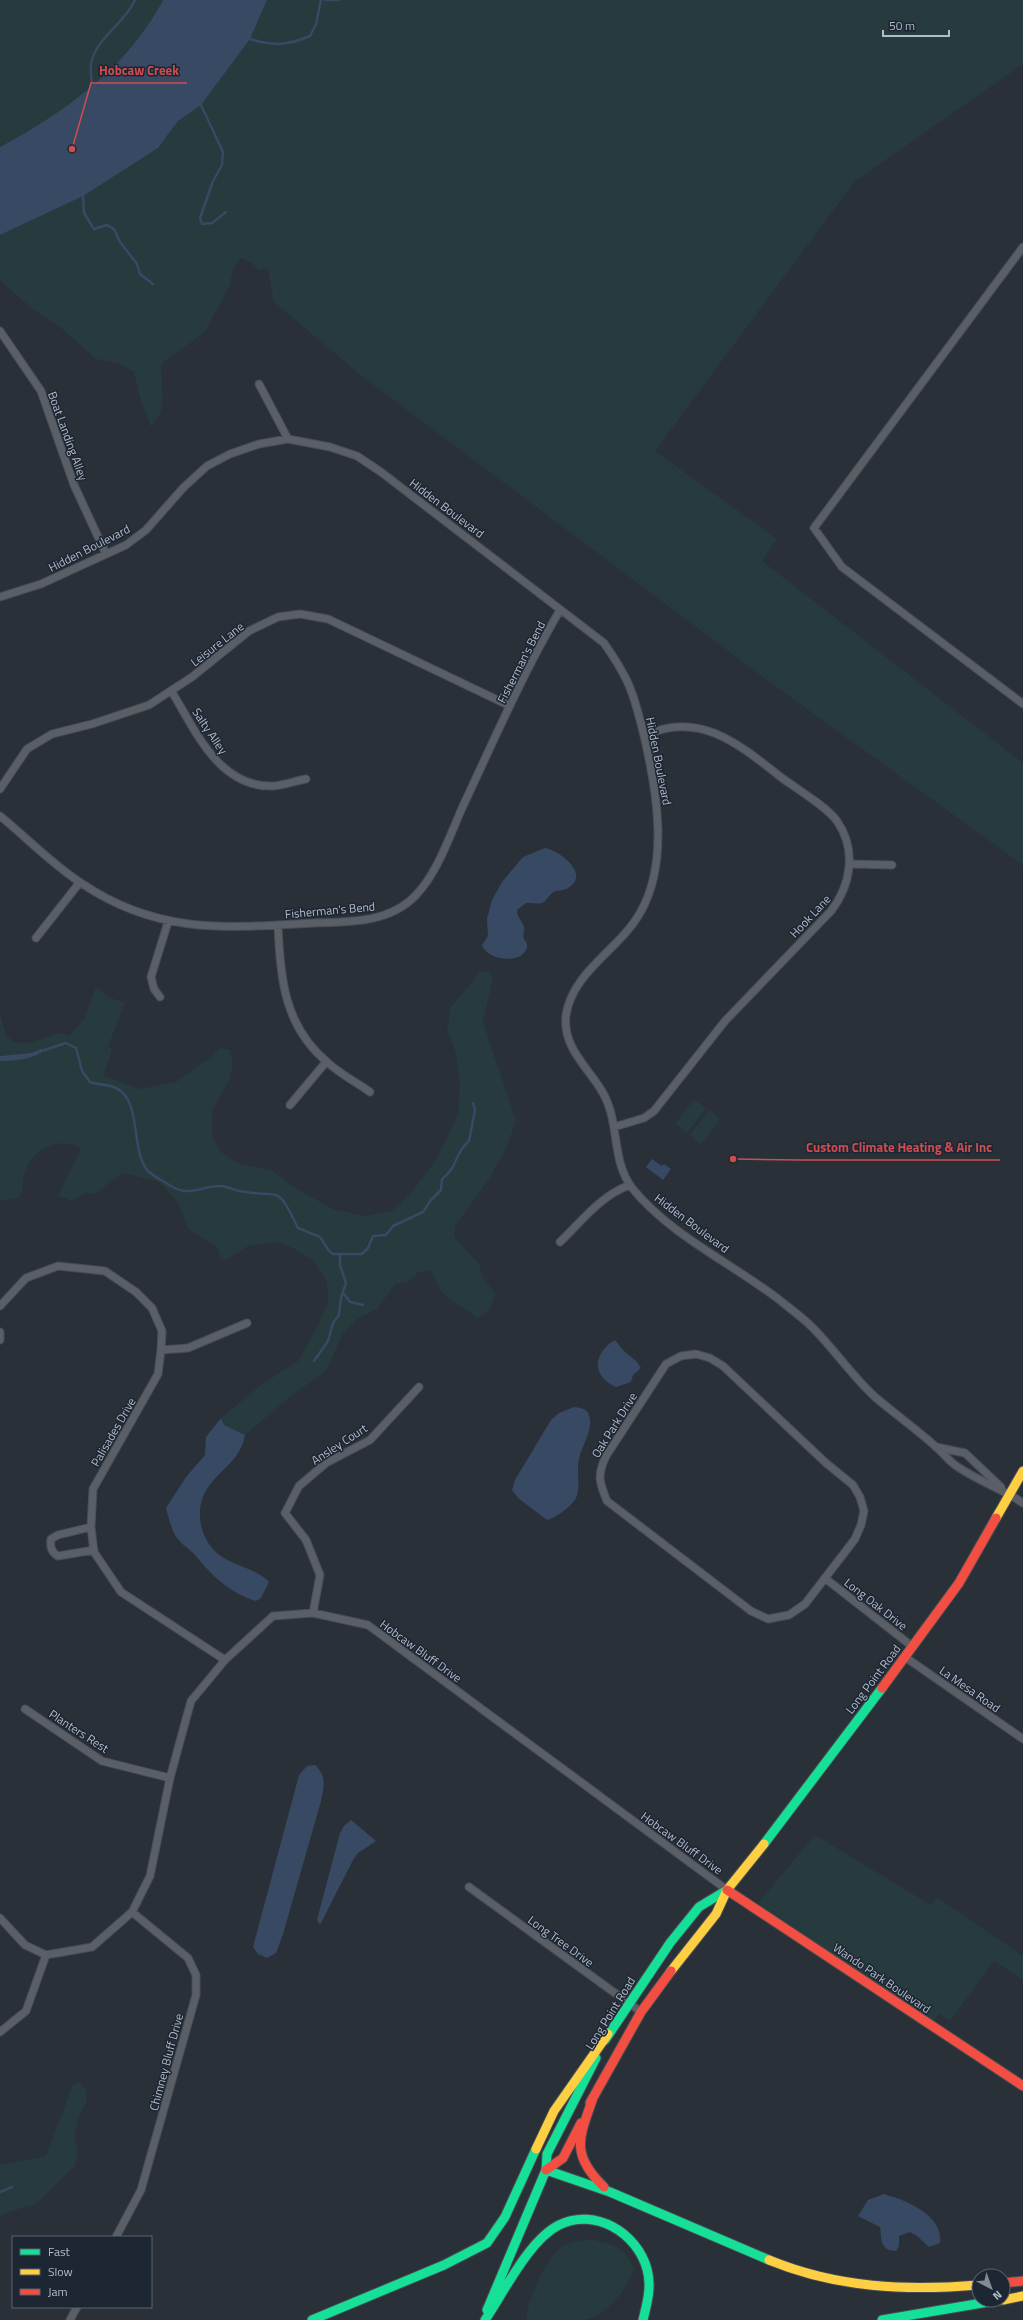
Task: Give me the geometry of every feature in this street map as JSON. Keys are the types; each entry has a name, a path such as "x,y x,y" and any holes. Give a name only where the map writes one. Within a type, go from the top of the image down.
{"main road":[{"name":"Long Point Road","path":"546,2170 563,2158 593,2098 641,2012 687,1949 716,1914 727,1890 803,1794 959,1583 1023,1471"},
{"name":"Long Point Road","path":"484,2320 546,2170 547,2154 608,2034 670,1943 699,1907 727,1890"},
{"name":"Wando Park Boulevard","path":"727,1890 1023,2086"},
{"path":"312,2320 444,2265 487,2243 505,2217 554,2111 583,2067 608,2034"},
{"path":"593,2098 579,2144 586,2169 610,2192"},
{"path":"546,2170 610,2192 720,2241 798,2272 830,2280 885,2288 933,2289 971,2286"},
{"path":"484,2320 537,2241 546,2232 557,2226 581,2219 609,2224 634,2241 641,2252 648,2266 651,2280 650,2295 643,2320"},
{"path":"1011,2282 1023,2281"},
{"path":"1011,2298 1023,2296"},
{"path":"882,2320 971,2305"}],"street":[{"path":"1023,247 814,528 842,567 1023,704"},
{"name":"Boat Landing Alley","path":"0,331 41,391 74,485 106,554"},
{"path":"259,384 288,439"},
{"name":"Hidden Boulevard","path":"0,597 41,584 126,545 146,530 183,488 208,466 230,454 260,444 288,439 330,447 357,456 381,472 604,644 617,662 636,703 653,778 659,822 650,888 640,913 628,930 581,980 571,1000 566,1017 569,1041 574,1052 598,1084 606,1099 614,1127 617,1156 630,1185 650,1206 671,1224 778,1299 810,1325 873,1394 936,1446 955,1465 1009,1494"},
{"name":"Fisherman's Bend","path":"0,816 80,882 109,900 129,909 168,922 228,928 368,920 383,916 400,908 415,896 433,870 510,706 560,610"},
{"name":"Leisure Lane","path":"0,789 27,749 52,734 92,724 149,705 172,692 249,631 278,617 300,614 328,619 510,706"},
{"name":"Salty Alley","path":"172,692 206,748 229,773 248,782 272,786 306,779"},
{"name":"Hook Lane","path":"614,1127 644,1118 654,1111 725,1021 841,899 847,884 851,864 846,839 833,817 735,743 706,729 692,727 658,729 644,736"},
{"path":"851,864 892,865"},
{"path":"36,938 80,882"},
{"path":"160,997 154,989 151,977 168,922"},
{"path":"278,925 282,984 290,1012 308,1042 326,1062 370,1092"},
{"path":"290,1105 326,1062"},
{"path":"560,1242 606,1198 619,1189 630,1185"},
{"name":"Palisades Drive","path":"0,1306 26,1278 58,1266 105,1271 136,1292 152,1308 162,1331 158,1374 93,1489 91,1527 94,1550 120,1592 225,1660"},
{"path":"161,1350 188,1348 247,1323"},
{"path":"0,1332 0,1340"},
{"name":"Oak Park Drive","path":"696,1354 710,1358 723,1366 826,1463 852,1485 860,1497 864,1511 862,1525 855,1539 826,1579 805,1604 789,1616 768,1619 751,1611 607,1501 600,1486 599,1470 622,1431 666,1364 671,1360 681,1356 696,1354"},
{"name":"Ansley Court","path":"313,1613 320,1575 306,1540 285,1513 298,1486 326,1463 370,1440 420,1387"},
{"name":"Hidden Boulevard","path":"936,1446 965,1453 1009,1494"},
{"path":"1009,1494 1023,1503"},
{"path":"91,1527 58,1535 51,1539 50,1546 53,1553 58,1556 94,1550"},
{"name":"Long Oak Drive","path":"826,1579 913,1647"},
{"name":"Hobcaw Bluff Drive","path":"46,1955 92,1947 132,1912 150,1876 170,1778 191,1701 225,1660 273,1616 313,1613 368,1625 727,1890"},
{"name":"La Mesa Road","path":"905,1657 1023,1739"},
{"name":"Planters Rest","path":"25,1709 102,1761 170,1778"},
{"name":"Long Tree Drive","path":"469,1887 641,2012"},
{"name":"Chimney Bluff Drive","path":"117,2236 141,2190 196,1995 196,1975 188,1958 132,1912"},
{"path":"0,1918 25,1945 46,1955 26,2011 0,2032"},
{"path":"70,2320 76,2308"}],"green space":[{"path":"0,0 163,0 149,24 132,46 93,86 48,119 0,147"},
{"path":"267,0 1023,0 1023,64 854,182 655,451 777,539 762,561 1023,763 1023,865 771,683 358,373 274,302 268,268 259,270 252,263 242,258 233,269 230,285 204,333 162,363 162,409 151,427 141,401 134,372 118,363 96,359 60,327 31,308 0,280 0,235 28,222 158,148 178,121 201,104 250,39"},
{"path":"489,971 493,977 483,1022 516,1120 507,1147 489,1179 455,1226 454,1237 479,1264 483,1278 495,1293 492,1305 485,1314 477,1318 441,1291 431,1271 418,1272 408,1281 396,1283 377,1309 358,1318 343,1333 326,1371 291,1396 245,1435 224,1425 221,1418 261,1385 298,1361 318,1326 328,1302 327,1282 314,1261 295,1249 278,1242 248,1246 228,1259 221,1259 217,1247 188,1229 178,1202 158,1181 122,1173 95,1194 84,1193 73,1201 58,1196 81,1148 72,1145 56,1144 41,1150 29,1163 25,1171 22,1191 18,1198 0,1201 0,1061 41,1053 41,1049 31,1053 0,1056 0,1013 6,1036 16,1043 33,1042 58,1033 69,1036 85,1018 96,987 110,998 125,1002 108,1047 112,1049 104,1076 140,1089 176,1082 211,1057 220,1048 230,1050 233,1065 229,1081 212,1110 212,1137 221,1152 237,1163 273,1171 292,1186 333,1209 365,1216 392,1211 412,1192 438,1157 458,1114 460,1082 456,1053 447,1030 451,1007 480,972"},
{"path":"694,1099 706,1108 687,1133 675,1124"},
{"path":"709,1110 720,1119 701,1144 690,1135"},
{"path":"815,1835 931,1905 938,1898 1023,1956 1023,1980 994,1961 950,2021 939,2014 933,2022 758,1903"},
{"path":"79,2082 86,2090 87,2101 79,2116 74,2136 78,2154 74,2167 36,2204 11,2211 0,2216 0,2165 46,2156 73,2085"},
{"path":"590,2239 616,2247 621,2250 630,2260 634,2268 621,2293 600,2313 584,2320 527,2320 529,2303 533,2293 543,2271 554,2254 567,2244"}],"water":[{"path":"163,0 267,0 250,39 201,105 178,121 158,148 83,196 0,235 0,147 48,119 93,86 132,46 149,24"},
{"path":"545,848 565,858 571,864 575,870 576,876 574,882 566,889 553,892 543,903 526,903 517,910 524,927 523,938 527,943 524,953 519,957 505,959 491,955 482,945 488,936 487,919 492,900 502,882 523,857"},
{"path":"41,1049 45,1050 36,1056 17,1060 0,1061 0,1056 31,1053"},
{"path":"652,1159 662,1166 664,1164 671,1169 663,1180 646,1167"},
{"path":"615,1340 641,1368 633,1375 631,1382 616,1387 602,1377 598,1364 602,1351"},
{"path":"574,1407 587,1411 590,1420 589,1431 579,1459 577,1494 574,1501 567,1508 558,1515 547,1520 518,1498 512,1490 515,1480 551,1420 559,1413"},
{"path":"221,1418 224,1425 245,1435 240,1451 209,1486 205,1493 200,1509 201,1526 207,1541 218,1554 225,1559 256,1572 269,1582 261,1598 256,1601 230,1589 222,1583 193,1553 180,1542 173,1531 166,1508 186,1477 205,1455 206,1437"},
{"path":"315,1765 319,1769 324,1782 321,1801 283,1934 276,1953 267,1958 258,1954 253,1947 299,1775 307,1766"},
{"path":"351,1820 376,1841 358,1853 353,1860 320,1925 317,1920 340,1833 344,1826"},
{"path":"884,2194 912,2205 930,2217 936,2224 940,2233 940,2243 929,2247 910,2232 899,2236 899,2246 896,2251 886,2248 882,2242 880,2227 858,2216 868,2200"}],"waterway":[{"path":"92,88 91,63 94,54 99,45 125,16 135,0"},
{"path":"250,39 266,43 280,44 294,42 310,36 316,24 321,0"},
{"path":"325,0 339,0"},
{"path":"201,105 223,152 222,165 213,181 200,218 202,224 212,223 226,212"},
{"path":"83,196 84,213 94,229 107,225 114,229 120,242 137,264 140,274 153,284"},
{"path":"45,1050 66,1043 76,1048 82,1071 90,1082 116,1088 124,1094 133,1114 139,1151 148,1171 153,1175 171,1186 185,1191 221,1186 239,1191 276,1195 286,1204 298,1228 320,1237 329,1251 333,1254 362,1254 368,1248 373,1236 386,1235 393,1226 423,1212 431,1200 441,1190 442,1179 451,1170 460,1151 469,1141 475,1110 473,1103"},
{"path":"314,1361 328,1341 333,1323 339,1315 341,1298 346,1283 340,1265 340,1255"},
{"path":"344,1294 350,1302 363,1305"},
{"path":"0,2192 12,2187"}],"traffic: fast":[{"path":"764,1844 882,1688"},
{"path":"605,2040 670,1943 699,1907 727,1890"},
{"path":"487,2310 546,2170 547,2154 596,2058"},
{"path":"312,2320 444,2265 487,2243 505,2217 536,2149"},
{"path":"546,2170 610,2192 769,2260"},
{"path":"485,2320 527,2254 537,2242 559,2225 573,2220 587,2219 613,2227 634,2244 642,2256 647,2269 649,2282 643,2320"},
{"path":"882,2320 971,2305"}],"traffic: slow":[{"path":"996,1518 1023,1471"},
{"path":"671,1971 716,1914 727,1890 764,1844"},
{"path":"536,2149 554,2111 608,2034"},
{"path":"769,2260 820,2277 846,2282 925,2288 971,2286"},
{"path":"1011,2298 1023,2296"}],"traffic: jam":[{"path":"882,1688 959,1583 996,1518"},
{"path":"727,1890 1023,2086"},
{"path":"590,2103 641,2012 671,1971"},
{"path":"593,2098 584,2124 580,2145 586,2165 604,2187"},
{"path":"546,2170 563,2158 581,2123"},
{"path":"1011,2282 1023,2281"}],"place":[{"name":"Hobcaw Creek","path":"72,149"},
{"name":"Custom Climate Heating & Air Inc","path":"733,1159"}]}
